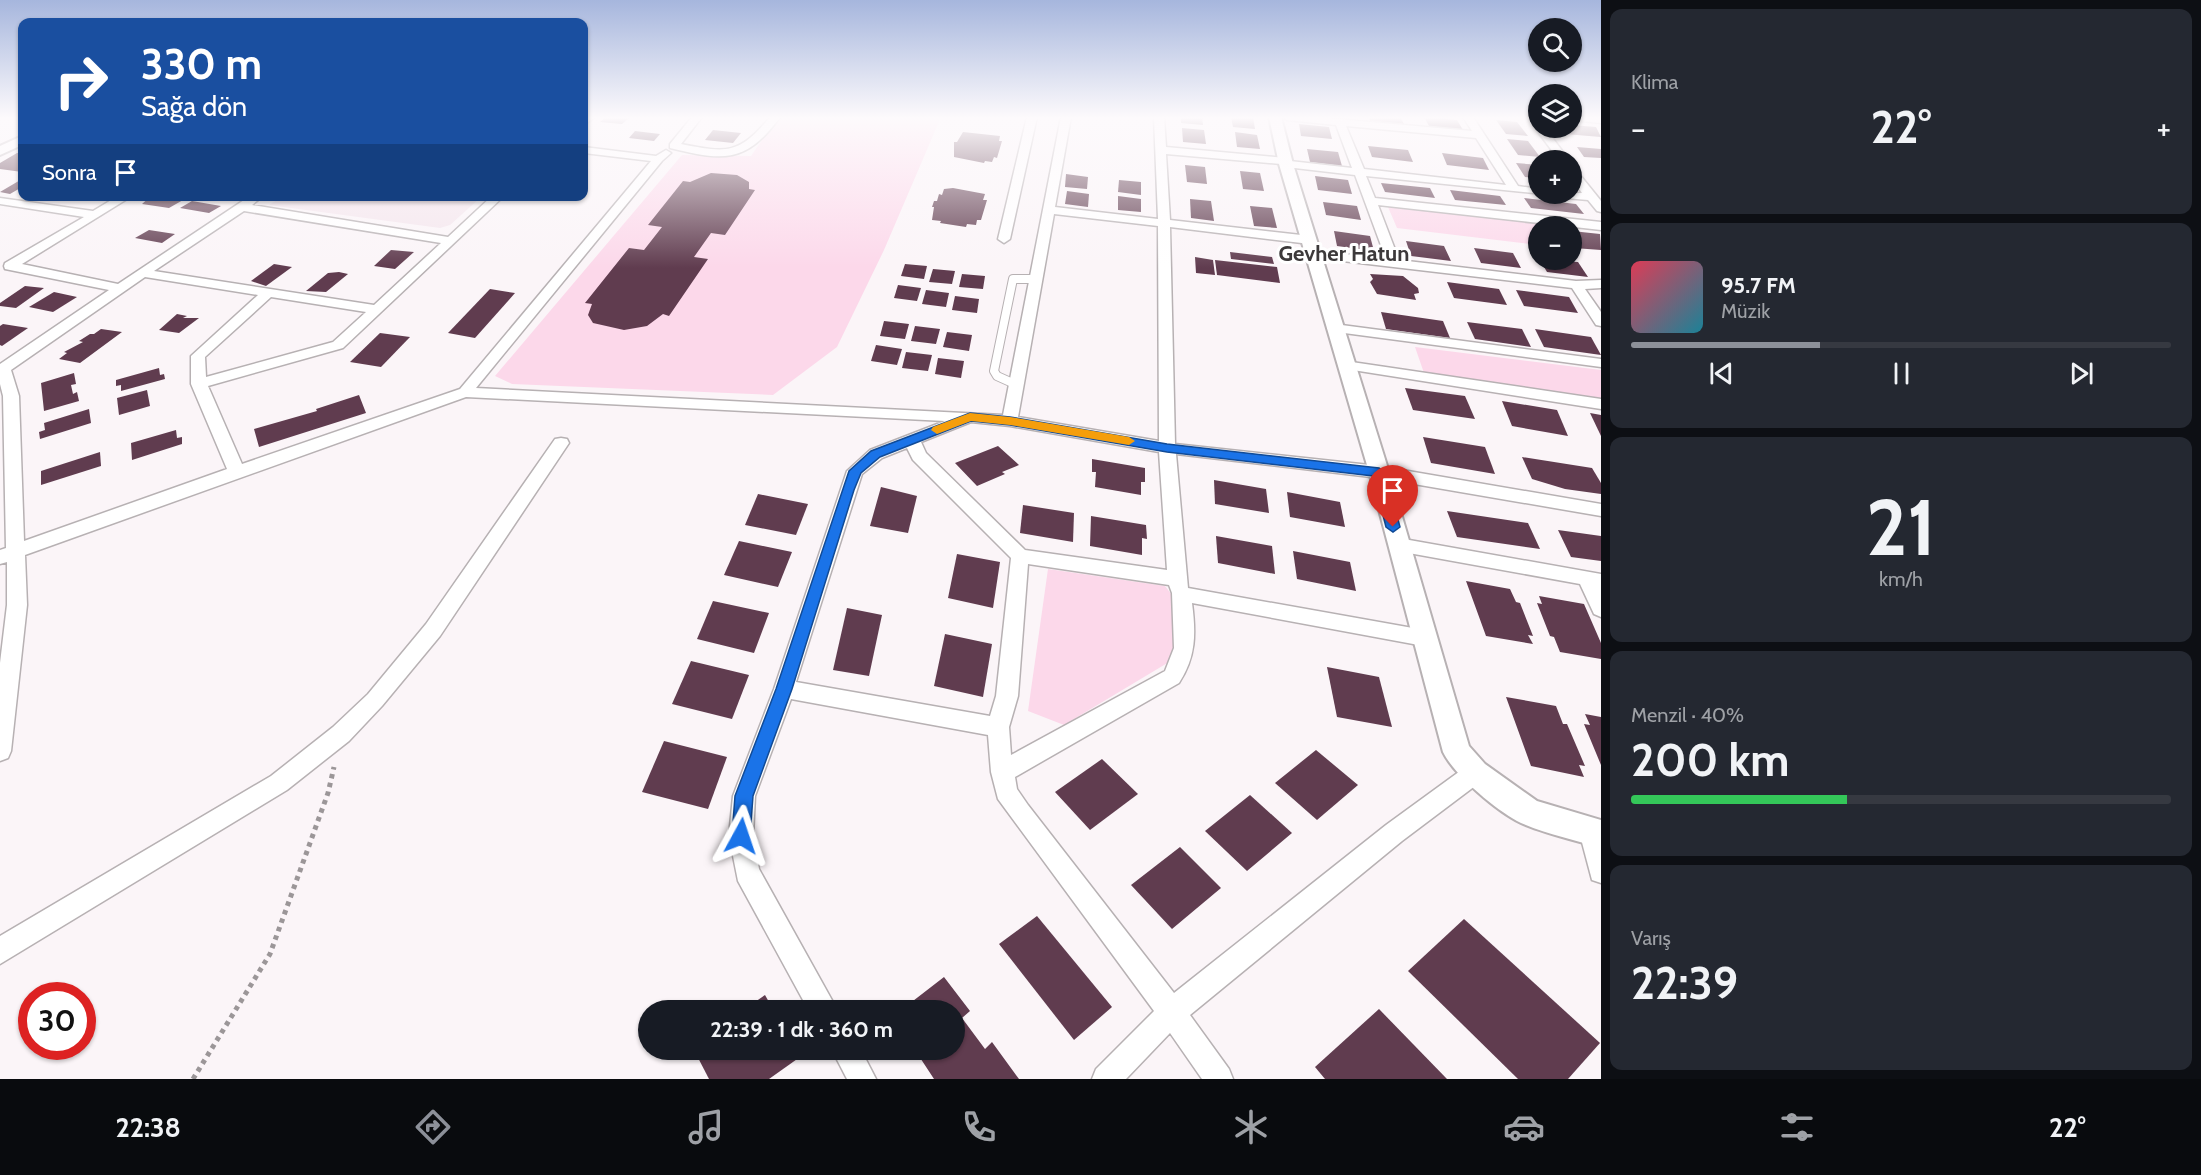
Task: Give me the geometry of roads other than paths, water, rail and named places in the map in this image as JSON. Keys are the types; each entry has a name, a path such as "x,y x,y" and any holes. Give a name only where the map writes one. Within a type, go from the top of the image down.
{"street":[{"path":"465,392 651,167"},
{"path":"1004,238 1020,167"},
{"path":"1010,421 1057,167"},
{"path":"1002,772 1172,677 1180,667 1185,654 1186,639 1167,448 1164,224 1160,167"},
{"path":"1287,167 1379,472 1457,752 1475,773 1529,812 1596,833 1601,871"},
{"path":"1321,167 1528,191"},
{"path":"1357,167 1394,263"},
{"path":"1500,167 1514,189"},
{"path":"1582,185 1601,186"},
{"path":"1582,186 1601,209"},
{"path":"1582,196 1592,197"},
{"path":"0,201 95,215"},
{"path":"5,265 119,201"},
{"path":"0,752 17,605 8,555 6,452 11,396 2,368 251,201"},
{"path":"199,384 338,345 494,201"},
{"path":"1371,201 1601,226"},
{"path":"0,215 21,203"},
{"path":"243,207 451,241"},
{"path":"1049,210 1164,224 1311,247 1394,263 1576,285 1601,284"},
{"path":"5,265 120,288"},
{"path":"142,273 376,309"},
{"path":"1576,285 1601,322"},
{"path":"237,472 199,384 198,356 270,291"},
{"path":"1334,328 1601,363"},
{"path":"1345,365 1601,404"},
{"path":"8,555 465,392 970,417 1010,421 1167,448 1379,472 1601,510"},
{"path":"818,1000 747,872 741,836 744,796 784,689 829,543 855,471 876,454 970,417"},
{"path":"912,440 919,456 1020,556 1179,586 1424,638"},
{"path":"0,951 279,783 341,734 375,700 433,630 561,443"},
{"path":"1398,545 1594,580 1601,609"},
{"path":"1020,556 1007,696 998,728 1006,792 1172,1012 1219,1079"},
{"path":"0,622 17,605"},
{"path":"784,689 998,728"},
{"path":"1106,1079 1172,1012 1394,833 1475,773"},
{"path":"852,1060 862,1079"}],"lane":[{"path":"1017,385 997,376 994,371 1013,279 1036,279"}],"district":[{"name":"Gevher Hatun","path":"1344,253"}]}
